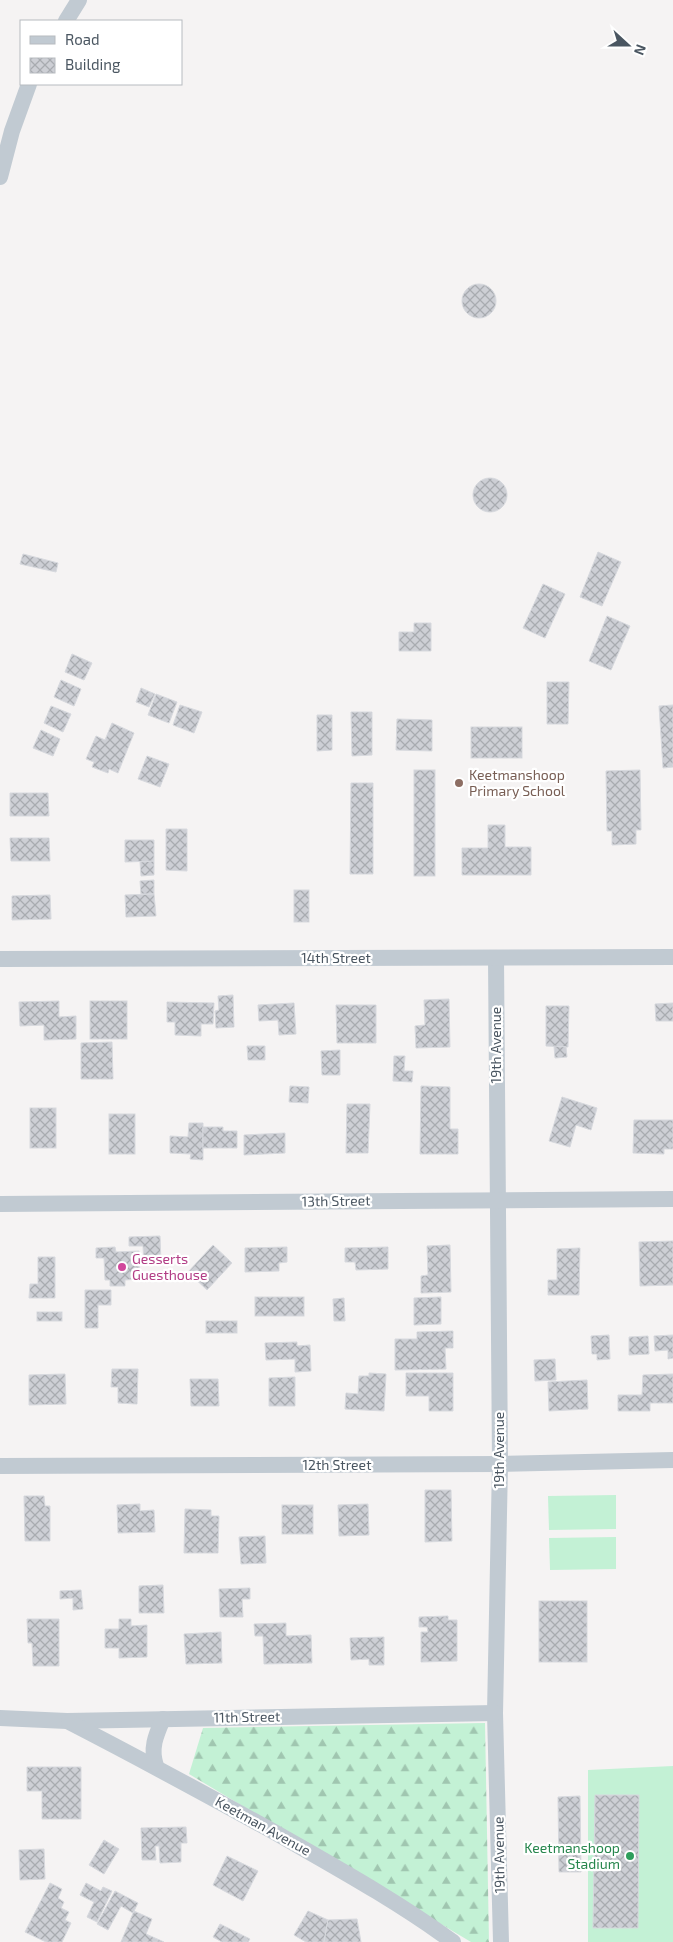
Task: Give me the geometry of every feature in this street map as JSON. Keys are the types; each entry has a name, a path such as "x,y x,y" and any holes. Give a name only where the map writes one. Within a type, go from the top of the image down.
{"street":[{"path":"67,20 79,0"},
{"path":"0,177 12,130 29,85"},
{"name":"14th Street","path":"0,959 673,957"},
{"name":"19th Avenue","path":"496,958 500,1464 495,1713 501,1942"},
{"name":"13th Street","path":"0,1204 673,1199"},
{"name":"12th Street","path":"0,1466 500,1464 673,1460"},
{"name":"11th Street","path":"0,1718 67,1721 495,1713"},
{"path":"156,1766 153,1756 153,1745 164,1719"},
{"name":"Keetman Avenue","path":"67,1721 156,1766 376,1889 415,1914 453,1942"}],"green space":[{"path":"616,1495 616,1529 549,1530 548,1496"},
{"path":"616,1537 616,1569 550,1570 549,1538"},
{"path":"485,1723 489,1942 471,1942 189,1774 203,1728"},
{"name":"Keetmanshoop Stadium","path":"673,1766 673,1942 588,1942 588,1770"}],"building":[{"path":"479,284 486,285 491,289 495,294 495,308 491,313 486,317 479,318 472,317 467,313 463,308 462,301 463,294 467,289 472,285"},
{"path":"490,478 497,479 502,483 506,488 506,502 502,507 497,511 490,512 483,511 478,507 474,502 473,495 474,488 478,483 483,479"},
{"path":"598,552 621,562 602,606 580,597"},
{"path":"23,554 58,563 56,572 20,564"},
{"path":"543,584 565,594 545,638 523,628"},
{"path":"607,616 630,626 611,670 589,661"},
{"path":"414,623 431,623 431,651 399,651 399,632 414,632"},
{"path":"72,654 92,663 84,680 65,672"},
{"path":"61,680 81,689 74,706 54,697"},
{"path":"547,682 569,682 568,724 547,724"},
{"path":"141,688 155,694 149,707 136,702"},
{"path":"156,694 177,702 169,723 148,715"},
{"path":"180,705 202,712 194,733 173,725"},
{"path":"673,705 673,767 663,768 659,706"},
{"path":"51,706 71,714 63,732 44,723"},
{"path":"351,712 372,712 372,755 352,756"},
{"path":"317,715 332,715 332,750 317,751"},
{"path":"397,719 432,720 432,751 396,750"},
{"path":"112,723 134,733 118,773 109,769 108,773 92,767 94,762 86,759 96,736 105,740"},
{"path":"471,727 522,727 522,758 471,758"},
{"path":"41,730 60,739 53,756 33,748"},
{"path":"147,756 169,764 160,787 138,779"},
{"path":"414,770 435,770 435,876 414,876"},
{"path":"640,770 641,830 636,830 636,844 612,845 612,831 607,831 606,771"},
{"path":"351,783 373,783 373,874 350,874"},
{"path":"10,793 48,793 49,816 10,816"},
{"path":"488,825 505,825 505,847 531,847 531,875 462,875 462,848 488,848"},
{"path":"166,829 187,829 187,871 166,870"},
{"path":"10,838 49,838 50,861 11,861"},
{"path":"125,840 154,840 154,861 125,862"},
{"path":"154,861 154,875 141,876 140,862"},
{"path":"154,880 154,894 141,894 140,881"},
{"path":"294,890 309,890 309,922 294,922"},
{"path":"154,894 156,916 126,917 125,895"},
{"path":"50,895 51,919 12,920 12,896"},
{"path":"233,995 234,1027 216,1028 215,1011 219,1010 218,996"},
{"path":"449,999 450,1047 416,1048 415,1026 425,1025 424,1000"},
{"path":"59,1001 59,1017 76,1016 76,1039 44,1040 44,1025 20,1026 19,1002"},
{"path":"90,1001 127,1001 127,1039 90,1039"},
{"path":"167,1002 214,1003 213,1024 201,1024 201,1036 175,1035 175,1022 167,1022"},
{"path":"294,1003 296,1034 279,1035 278,1020 259,1021 258,1005"},
{"path":"673,1003 673,1021 656,1021 655,1004"},
{"path":"336,1005 376,1005 376,1043 337,1043"},
{"path":"546,1006 569,1006 568,1047 546,1046"},
{"path":"112,1042 113,1079 81,1079 81,1043"},
{"path":"247,1046 265,1046 265,1060 248,1060"},
{"path":"554,1046 566,1047 567,1057 555,1058"},
{"path":"340,1050 340,1075 322,1075 321,1051"},
{"path":"394,1056 405,1056 404,1071 413,1071 412,1082 393,1081"},
{"path":"290,1086 309,1087 308,1103 289,1102"},
{"path":"421,1086 450,1087 450,1129 458,1129 458,1154 420,1154"},
{"path":"562,1097 597,1108 591,1130 576,1125 570,1147 549,1141"},
{"path":"347,1104 370,1104 368,1153 346,1153"},
{"path":"30,1108 56,1108 56,1148 30,1148"},
{"path":"109,1114 135,1114 135,1154 109,1154"},
{"path":"634,1120 673,1120 673,1149 664,1149 664,1154 633,1153"},
{"path":"189,1123 203,1123 203,1160 190,1159 191,1154 170,1153 170,1136 188,1137"},
{"path":"203,1127 223,1127 223,1131 237,1131 237,1148 203,1148"},
{"path":"285,1133 285,1153 244,1155 244,1135"},
{"path":"160,1236 161,1263 144,1264 143,1246 129,1246 129,1237"},
{"path":"673,1241 673,1285 640,1286 639,1242"},
{"path":"213,1245 232,1263 207,1290 188,1272"},
{"path":"450,1245 451,1292 421,1293 421,1276 428,1275 427,1246"},
{"path":"115,1247 116,1252 139,1251 140,1279 125,1280 125,1286 110,1286 110,1280 105,1280 104,1258 96,1258 96,1248"},
{"path":"287,1247 287,1262 279,1263 279,1271 245,1272 245,1248"},
{"path":"388,1247 388,1269 356,1270 355,1262 345,1262 345,1248"},
{"path":"580,1248 579,1295 548,1295 548,1280 557,1280 557,1249"},
{"path":"38,1257 55,1257 55,1298 29,1298 30,1284 38,1284"},
{"path":"85,1290 111,1290 111,1305 98,1305 98,1328 85,1328"},
{"path":"255,1297 304,1297 304,1316 255,1316"},
{"path":"441,1297 441,1324 414,1325 414,1298"},
{"path":"344,1298 345,1321 334,1321 333,1299"},
{"path":"37,1312 62,1312 62,1321 37,1321"},
{"path":"206,1321 237,1321 237,1333 206,1333"},
{"path":"453,1331 453,1348 445,1348 446,1369 395,1370 395,1339 417,1339 417,1332"},
{"path":"609,1335 610,1359 597,1360 597,1354 592,1354 591,1336"},
{"path":"673,1335 673,1358 668,1359 668,1350 655,1351 654,1336"},
{"path":"648,1336 649,1354 629,1355 629,1337"},
{"path":"297,1342 297,1346 310,1345 311,1371 295,1372 295,1359 266,1360 265,1343"},
{"path":"555,1359 556,1380 535,1381 534,1360"},
{"path":"112,1369 138,1369 137,1404 118,1403 118,1387 111,1387"},
{"path":"369,1373 386,1374 384,1411 345,1409 346,1393 358,1394 359,1376 369,1376"},
{"path":"406,1373 453,1373 453,1411 429,1411 429,1396 406,1396"},
{"path":"65,1374 66,1404 29,1405 29,1375"},
{"path":"673,1374 673,1403 650,1403 650,1411 618,1411 618,1395 642,1395 643,1375"},
{"path":"295,1377 295,1406 269,1406 269,1378"},
{"path":"190,1379 218,1379 219,1406 191,1406"},
{"path":"587,1380 588,1409 549,1411 548,1382"},
{"path":"425,1490 451,1490 452,1541 425,1542"},
{"path":"24,1496 44,1496 45,1506 50,1506 50,1541 25,1541"},
{"path":"140,1504 140,1511 154,1510 155,1532 118,1533 117,1505"},
{"path":"368,1504 369,1535 339,1536 338,1505"},
{"path":"282,1505 313,1505 313,1534 282,1534"},
{"path":"185,1509 211,1510 211,1516 219,1516 218,1553 184,1553"},
{"path":"265,1536 266,1563 241,1564 239,1537"},
{"path":"163,1585 164,1613 139,1613 139,1586"},
{"path":"250,1588 250,1599 242,1599 243,1617 220,1617 219,1589"},
{"path":"81,1590 83,1609 73,1610 73,1598 60,1599 60,1591"},
{"path":"539,1601 587,1601 587,1662 539,1662"},
{"path":"448,1616 448,1620 457,1620 457,1661 421,1662 421,1632 428,1632 427,1627 419,1627 419,1617"},
{"path":"27,1619 59,1619 59,1666 33,1666 32,1643 28,1643"},
{"path":"119,1619 131,1619 131,1626 147,1625 147,1657 119,1658 119,1648 105,1648 105,1629 119,1629"},
{"path":"286,1623 286,1636 311,1635 312,1663 264,1664 263,1636 255,1636 254,1624"},
{"path":"221,1632 222,1663 186,1664 184,1634"},
{"path":"384,1637 384,1665 369,1665 369,1659 351,1660 350,1638"},
{"path":"27,1767 81,1767 81,1819 42,1819 42,1791 27,1791"},
{"path":"595,1795 639,1795 638,1928 593,1928"},
{"path":"580,1796 581,1872 559,1872 558,1797"},
{"path":"186,1827 187,1843 181,1843 181,1862 160,1863 159,1846 155,1846 156,1860 142,1860 141,1828"},
{"path":"104,1840 119,1849 104,1874 89,1865"},
{"path":"44,1849 45,1879 20,1880 19,1850"},
{"path":"227,1856 258,1871 243,1901 213,1885"},
{"path":"50,1883 62,1889 58,1898 64,1902 61,1908 69,1912 65,1920 71,1923 62,1942 46,1942 25,1932"},
{"path":"86,1883 101,1891 103,1887 112,1891 97,1922 87,1917 94,1902 80,1895"},
{"path":"115,1891 138,1903 133,1913 121,1906 108,1930 97,1924"},
{"path":"134,1911 152,1919 146,1934 164,1942 121,1942"},
{"path":"308,1911 328,1920 324,1942 306,1942 294,1935"},
{"path":"357,1919 361,1942 324,1942 328,1920"},
{"path":"220,1924 250,1939 248,1942 222,1942 213,1937"}],"place":[{"name":"Keetmanshoop Primary School","path":"459,783"},
{"name":"Gesserts Guesthouse","path":"122,1267"},
{"name":"Keetmanshoop Stadium","path":"630,1856"}]}
